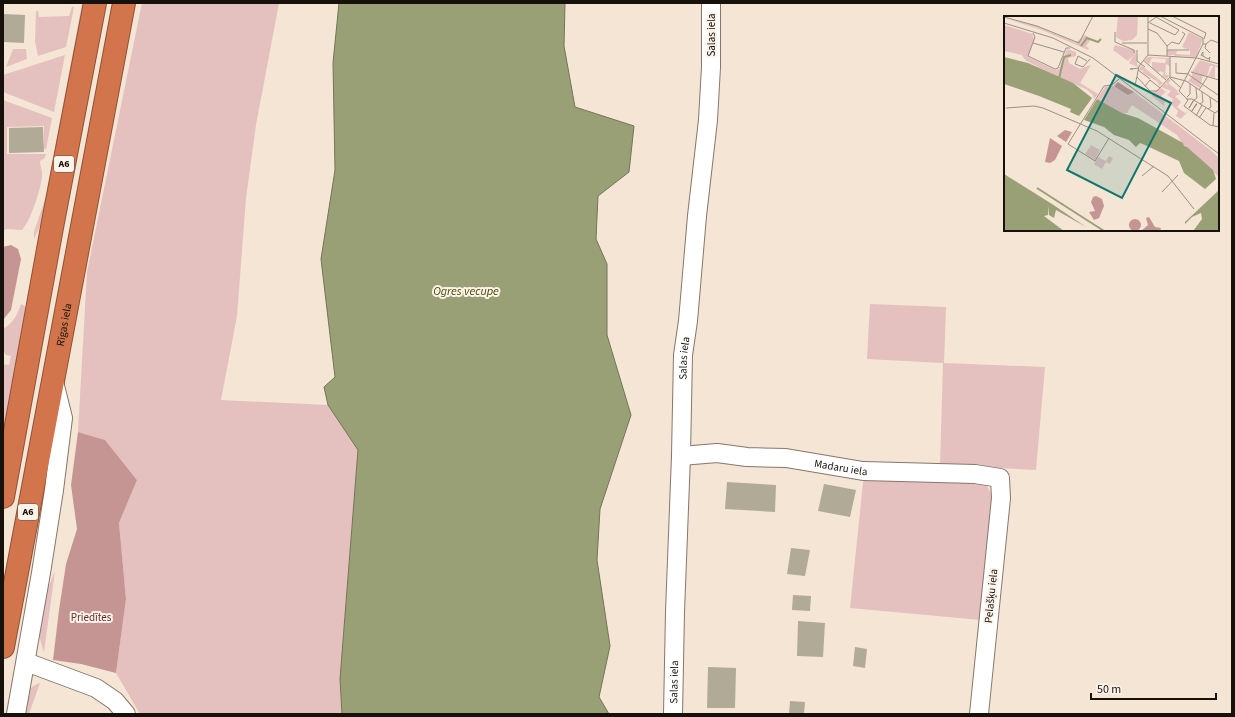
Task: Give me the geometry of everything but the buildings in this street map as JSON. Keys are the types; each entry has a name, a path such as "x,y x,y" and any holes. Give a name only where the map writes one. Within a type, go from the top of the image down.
{"highway":[{"name":"A6","path":"3,497 6,469 95,3"},
{"name":"Rīgas iela","path":"3,647 124,3"}],"street":[{"name":"Salas iela","path":"673,714 683,355 688,320 697,216 708,120 711,67 711,3"},
{"path":"16,714 54,490 63,418 53,378"},
{"name":"Madaru iela","path":"681,456 717,453 747,457 786,458 863,471 975,474 1000,478"},
{"name":"Pelašķu iela","path":"979,714 1001,498 1000,478"},
{"path":"26,662 96,688 115,701 126,714"}],"shaded area":[{"path":"82,3 87,3 47,210 34,239 34,232 46,196"},
{"path":"142,3 279,3 256,125 246,198 237,316 221,400 328,405 358,450 340,679 342,714 140,714 116,673 126,599 119,523 137,480 105,440 78,432 87,272"},
{"path":"72,7 74,7 66,47 38,56 35,41 36,11 38,11 39,17 69,16"},
{"path":"13,49 26,49 27,59 6,67"},
{"path":"65,55 54,112 3,92 3,75"},
{"path":"3,100 52,118 46,149 44,149 44,126 7,127 7,154 46,154 45,158 40,161 42,178 38,194 29,220 22,230 6,229 3,231"},
{"path":"21,304 25,306 27,318 3,453 3,364 9,365 11,356 6,355 3,350 3,329 14,319"},
{"path":"870,304 946,307 944,363 1045,367 1036,470 940,465 943,363 867,359"},
{"path":"866,476 986,484 995,501 981,620 850,608 863,483"},
{"path":"55,571 44,652 39,630 39,620"},
{"path":"40,683 29,714 21,714 24,699 28,691"}],"green space":[{"path":"11,245 18,249 21,259 11,310 3,320 3,247"},
{"name":"Priedītes","path":"78,432 105,440 137,480 119,523 126,599 116,673 81,664 53,660 66,564 77,529 71,485"}],"water":[{"name":"Ogres vecupe","path":"339,3 565,3 564,46 575,107 634,126 629,172 598,196 596,239 607,264 607,335 631,415 600,509 597,560 610,646 599,697 609,714 342,714 340,679 358,450 328,405 324,387 335,377 321,259 335,170 333,63"}]}
